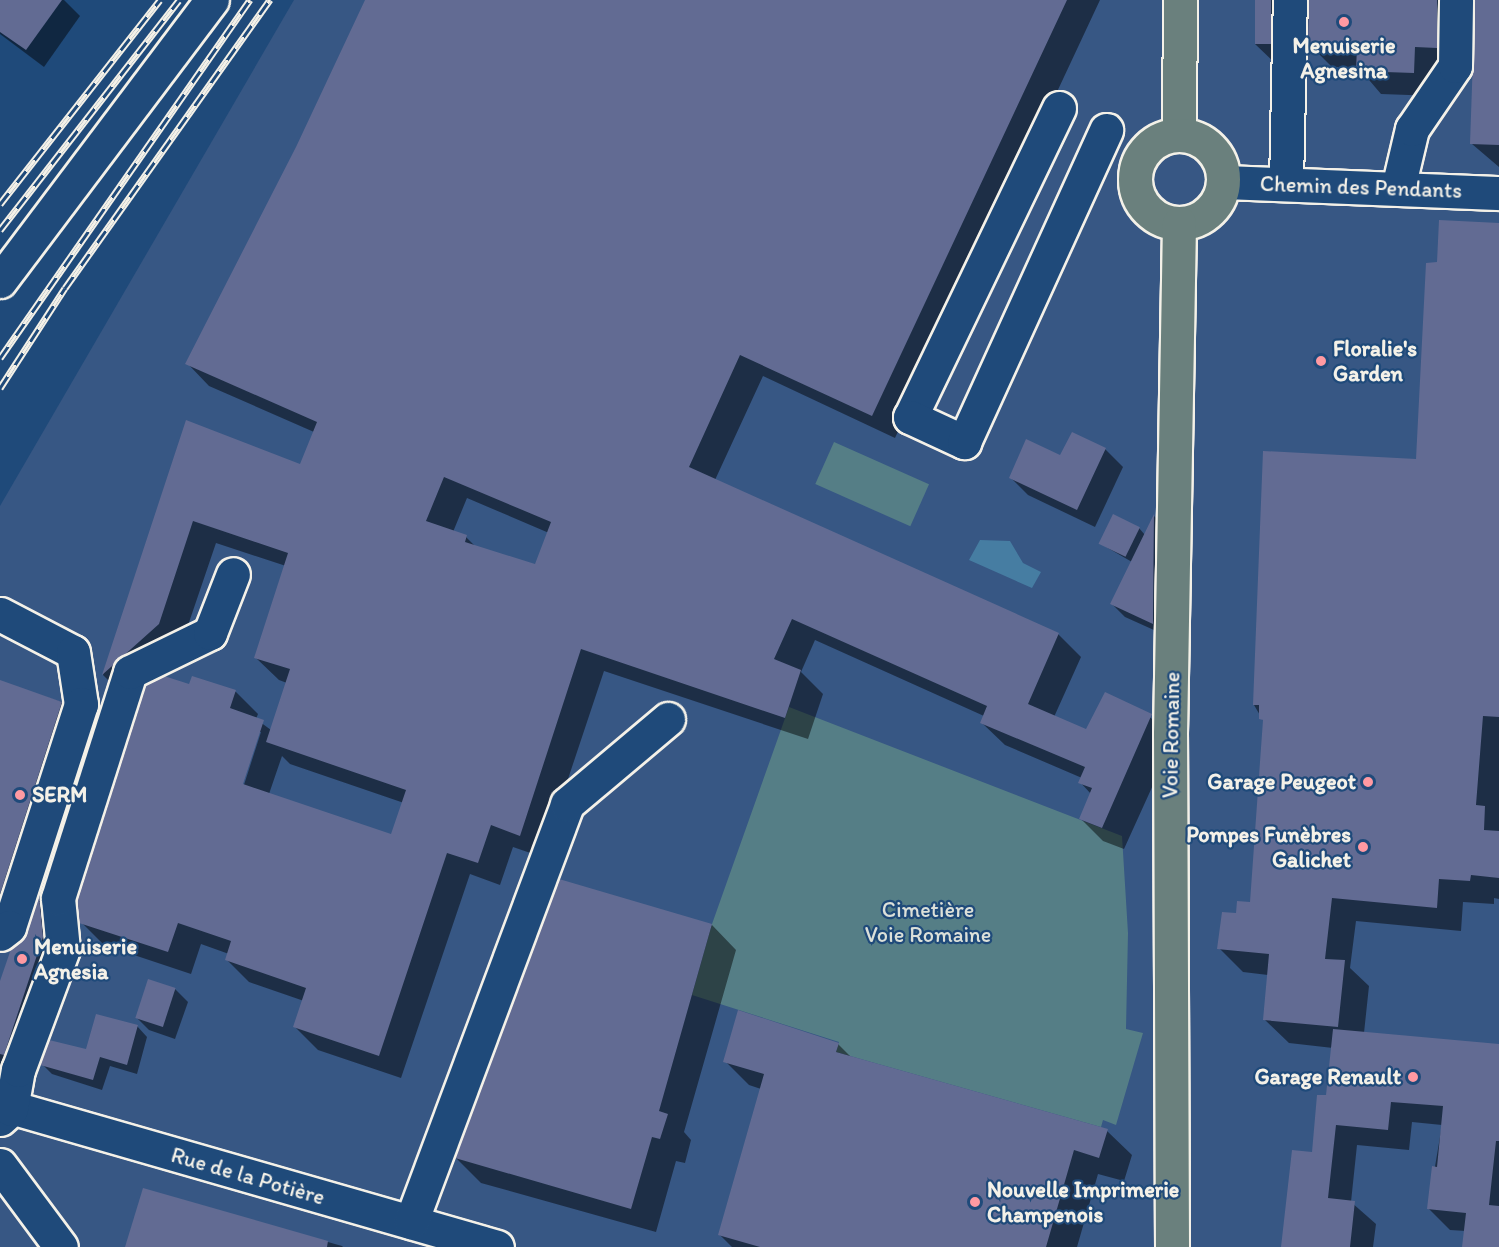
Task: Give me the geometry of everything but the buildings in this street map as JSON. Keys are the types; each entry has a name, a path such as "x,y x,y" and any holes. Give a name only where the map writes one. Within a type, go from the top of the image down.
{"main road":[{"path":"1179,134 1180,0"},
{"path":"1179,134 1206,143 1219,160 1224,182 1214,206 1192,221 1179,223 1151,214 1136,190 1134,175 1146,149 1167,136 1179,134"},
{"name":"Voie Romaine","path":"1173,1247 1170,734 1179,223"}],"street":[{"path":"0,281 212,0"},
{"path":"1286,184 1290,0"},
{"path":"1398,188 1412,129 1455,66 1456,0"},
{"path":"1059,108 910,417 964,442 1106,130"},
{"name":"Chemin des Pendants","path":"1224,182 1499,193"},
{"path":"4,1110 63,949 58,898 130,672 210,633 233,574"},
{"path":"0,614 73,652 81,704 9,927 0,934"},
{"path":"411,1222 567,804 668,719"},
{"name":"Rue de la Potière","path":"4,1110 497,1247"},
{"path":"0,1165 62,1247"}],"shaded area":[{"path":"294,0 1499,0 1499,1247 0,1247 0,506"},
{"path":"980,540 1010,541 1023,563 1041,572 1032,588 969,560"}],"green space":[{"path":"834,442 929,484 910,526 815,484"},
{"name":"Cimetière Voie Romaine","path":"789,707 1122,836 1128,933 1126,1029 1143,1033 1116,1125 1103,1120 1101,1127 836,1052 839,1042 692,995 712,924"}],"railway":[{"path":"0,204 160,0"},
{"path":"0,230 179,0"},
{"path":"0,358 250,0"},
{"path":"0,388 65,288 270,0"}],"place":[{"name":"Menuiserie Agnesina","path":"1344,22"},
{"name":"Floralie's Garden","path":"1321,361"},
{"name":"Garage Peugeot","path":"1368,782"},
{"name":"SERM","path":"20,795"},
{"name":"Pompes Funèbres Galichet","path":"1363,847"},
{"name":"Menuiserie Agnesia","path":"22,959"},
{"name":"Garage Renault","path":"1413,1077"},
{"name":"Nouvelle Imprimerie Champenois","path":"975,1202"}]}
